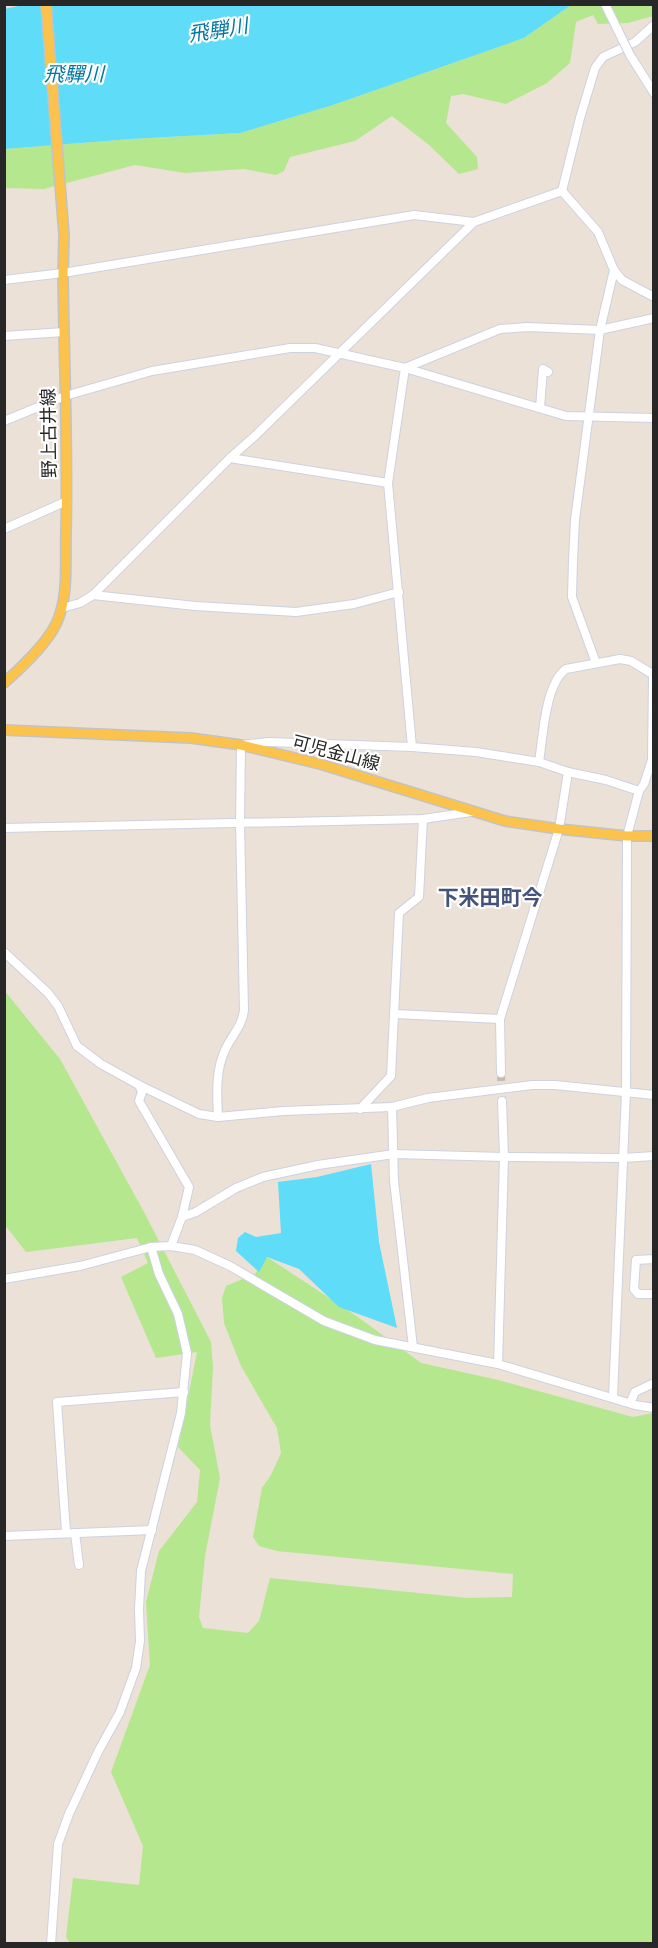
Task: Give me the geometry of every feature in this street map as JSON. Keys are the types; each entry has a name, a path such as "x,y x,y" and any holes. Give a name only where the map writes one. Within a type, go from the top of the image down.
{"main road":[{"name":"野上古井線","path":"4,682 23,666 53,629 62,608 65,585 67,501 64,396 64,235 46,4"},
{"name":"可児金山線","path":"4,730 190,738 241,745 320,764 505,821 627,836 654,836"}],"street":[{"path":"605,4 630,55 654,93"},
{"path":"562,191 584,101 595,68 603,57 635,42 654,25"},
{"path":"62,608 80,603 93,595 230,458 474,222 562,191"},
{"path":"562,191 598,232 614,270 622,280 654,297"},
{"path":"4,280 63,273 414,215 474,222"},
{"path":"596,663 572,597 575,520 600,330 614,270"},
{"path":"405,368 500,329 527,327 600,330 654,318"},
{"path":"4,336 64,332"},
{"path":"4,421 64,396 152,371 290,348 315,348 405,368 566,416 654,418"},
{"path":"405,368 388,483 412,747"},
{"path":"540,408 543,369 548,372"},
{"path":"230,458 388,483"},
{"path":"4,529 67,501"},
{"path":"93,595 195,606 296,612 354,604 399,592"},
{"path":"539,762 547,708 559,674 566,669 620,659 631,661 653,675 652,760 644,784 639,790 627,836 626,1092 613,1397"},
{"path":"218,1118 217,1087 220,1064 226,1047 243,1020 244,1010 240,822 241,745 269,741 412,747 476,753 539,762 568,772 639,790"},
{"path":"501,1073 500,1019 560,829 568,772"},
{"path":"4,828 423,819 475,811"},
{"path":"360,1109 391,1076 399,913 419,897 423,819"},
{"path":"4,952 48,993 58,1006 77,1046 101,1064 199,1114 218,1118 283,1111 392,1107 428,1098 532,1085 555,1085 654,1095"},
{"path":"395,1014 500,1019"},
{"path":"139,1085 142,1092 138,1101 189,1187 182,1217 171,1246"},
{"path":"498,1364 504,1157 502,1101"},
{"path":"392,1107 394,1181 413,1347"},
{"path":"182,1217 196,1212 236,1188 263,1177 318,1165 394,1154 623,1158 654,1156"},
{"path":"4,1279 80,1266 151,1247 171,1246 195,1250 230,1266 324,1321 375,1340 498,1364 654,1408"},
{"path":"51,1944 58,1844 69,1814 98,1752 120,1712 136,1668 140,1641 141,1571 181,1413 187,1353 178,1314 159,1274 151,1247"},
{"path":"654,1259 636,1260 634,1289 638,1293 654,1294"},
{"path":"630,1403 635,1392 654,1383"},
{"path":"66,1532 57,1402 184,1392"},
{"path":"4,1536 152,1530"},
{"path":"75,1533 79,1565"}],"green space":[{"path":"571,5 653,5 653,16 628,23 598,24 593,15 576,22 570,63 547,83 506,104 463,94 451,96 446,123 477,157 478,169 459,174 429,145 392,116 355,141 290,157 284,171 276,175 244,169 185,173 135,165 44,189 5,188 5,149 240,133 333,105 524,38"},
{"path":"4,990 60,1059 144,1212 211,1342 213,1367 210,1425 220,1478 205,1556 199,1617 203,1628 248,1633 259,1621 270,1578 468,1598 512,1597 513,1574 277,1551 259,1546 253,1537 262,1488 281,1453 277,1428 241,1366 224,1323 222,1298 226,1286 255,1274 267,1257 355,1315 421,1363 494,1379 633,1417 653,1413 653,1943 70,1943 66,1937 73,1878 139,1885 143,1846 111,1772 150,1665 146,1602 159,1551 197,1502 200,1470 178,1447 197,1352 156,1358 121,1277 148,1263 137,1238 26,1252 5,1225"}],"water":[{"name":"飛驒川","path":"28,4 571,5 524,38 333,105 240,133 5,149 4,9"},
{"path":"371,1164 379,1242 397,1328 339,1307 299,1269 267,1257 259,1272 236,1251 238,1238 245,1232 256,1237 281,1233 278,1182 317,1177"}],"tunnel":[{"path":"501,1073 502,1101"}],"district":[{"name":"下米田町今","path":"490,898"}],"water label":[{"name":"飛騨川","path":"218,30"}]}
